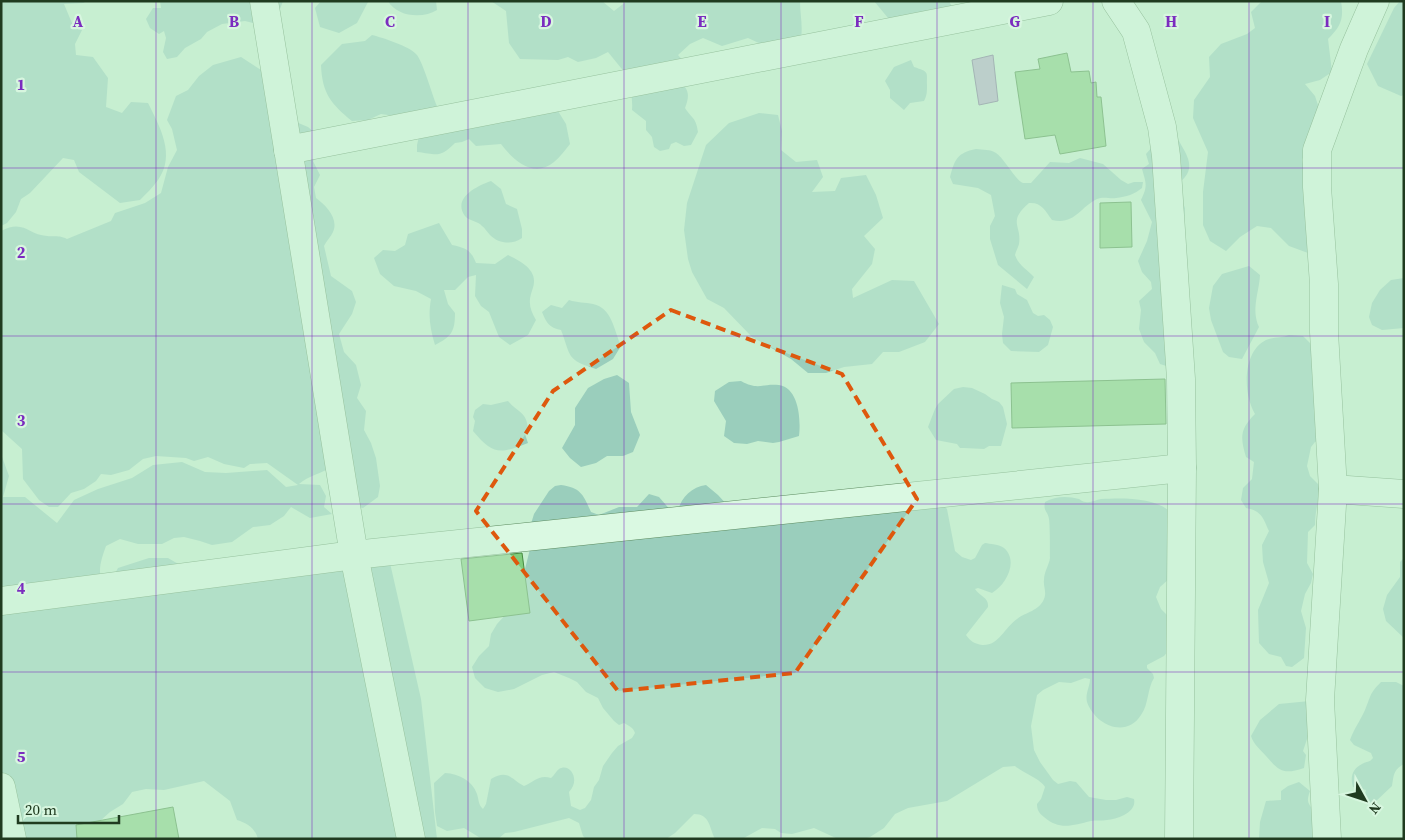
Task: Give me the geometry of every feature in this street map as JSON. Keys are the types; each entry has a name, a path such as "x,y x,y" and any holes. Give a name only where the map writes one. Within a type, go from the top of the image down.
{"street":[{"path":"264,1 354,555 411,839"},
{"path":"288,150 1048,1"},
{"path":"1116,1 1136,31"},
{"path":"1136,1 1136,31 1162,127 1166,156 1181,379 1179,839"},
{"path":"1326,839 1320,700 1333,489 1324,332 1324,284 1317,187 1317,150 1354,49 1375,1"},
{"path":"1,600 354,555 1182,468"},
{"path":"1333,489 1404,494"},
{"path":"1,787 12,839"}],"highlighted area":[{"path":"671,310 842,374 917,499 795,673 618,691 476,511 553,391"}],"shaded area":[{"path":"1,1 87,1 64,4 74,28 82,30 75,44 76,55 93,57 108,78 106,107 122,113 131,102 148,103 164,141 166,161 163,170 156,183 140,200 120,203 79,172 74,160 63,158 30,193 21,199 16,212 7,223 1,226"},
{"path":"160,1 283,1 279,18 261,25 245,21 222,24 185,48 177,57 167,59 163,52 166,38 164,31 159,34 150,28 146,19 153,8 161,8"},
{"path":"321,1 368,2 357,23 339,33 320,27 315,8"},
{"path":"388,1 436,1 437,10 425,15 411,15 397,10"},
{"path":"491,1 602,1 614,11 627,1 800,1 802,33 801,38 761,44 748,38 722,46 703,38 690,44 678,55 685,63 681,83 686,88 688,94 685,108 695,121 698,132 691,145 684,146 676,142 671,144 669,149 660,151 654,147 652,137 646,130 646,121 632,110 628,75 608,52 596,58 578,62 568,57 558,60 520,59 509,43 506,11"},
{"path":"874,1 949,1 953,9 893,24"},
{"path":"1262,1 1341,1 1342,18 1336,30 1328,39 1332,72 1320,80 1305,84 1315,96 1321,114 1302,160 1305,172 1308,253 1289,246 1271,228 1257,226 1240,237 1226,251 1210,241 1203,225 1203,192 1208,152 1193,118 1194,100 1210,77 1209,57 1221,44 1247,34 1255,28 1251,12"},
{"path":"1400,1 1404,1 1404,95 1401,96 1378,86 1367,64 1394,8"},
{"path":"372,35 402,45 416,54 437,106 424,113 395,116 381,114 368,120 352,121 338,109 326,91 321,65 342,44 365,41"},
{"path":"993,55 998,101 979,105 972,60"},
{"path":"241,57 272,77 296,122 308,127 315,133 317,156 313,161 320,175 314,187 316,198 327,208 334,222 333,232 324,246 331,276 352,291 356,302 352,314 339,334 344,352 356,365 361,385 357,398 366,411 364,430 376,458 380,486 378,497 363,508 354,507 332,467 299,484 320,485 326,496 324,507 332,514 310,518 291,507 284,516 270,525 253,527 232,542 212,545 184,537 174,538 162,544 138,544 120,539 106,546 100,568 101,579 107,589 118,568 149,558 168,558 192,572 390,563 421,699 437,839 258,839 250,826 237,820 230,801 204,781 164,790 146,789 132,792 123,804 110,812 80,839 1,839 1,454 9,476 3,497 25,497 57,523 74,500 98,489 132,478 153,465 182,462 205,472 226,473 267,470 286,487 298,485 267,463 250,464 244,468 224,464 208,457 194,461 186,458 156,456 143,459 129,470 111,475 101,474 96,481 84,489 71,493 58,507 49,507 39,500 23,479 22,449 1,430 1,231 21,227 41,235 67,239 111,221 115,213 145,203 161,193 168,167 177,150 172,129 167,120 176,96 188,90 199,76 213,65"},
{"path":"911,60 914,67 926,73 927,93 924,101 910,103 904,110 890,98 890,90 885,81 894,67"},
{"path":"558,111 566,124 570,144 556,160 546,167 539,169 524,165 501,144 476,146 469,139 455,143 438,154 417,152 422,124"},
{"path":"759,113 778,115 782,131 781,150 796,162 817,160 823,177 812,192 835,191 841,178 866,175 876,195 883,218 864,236 875,249 872,264 852,289 853,298 892,280 914,281 939,324 925,342 899,352 883,352 872,364 844,367 826,373 808,373 791,359 752,337 724,308 707,299 692,272 688,259 684,230 687,203 706,145 729,123"},
{"path":"1170,139 1179,141 1189,163 1188,172 1176,185 1185,208 1176,369 1160,364 1155,353 1144,342 1139,329 1141,310 1139,301 1152,289 1151,282 1142,272 1138,261 1147,241 1152,222 1141,200 1146,185 1142,169 1149,164 1146,154 1153,146"},
{"path":"976,149 989,150 996,153 1023,183 1031,183 1050,162 1069,163 1080,158 1103,164 1128,184 1143,182 1142,188 1133,194 1123,197 1097,199 1072,218 1066,220 1052,220 1040,205 1033,203 1029,203 1022,209 1017,219 1019,244 1015,255 1021,265 1034,277 1027,289 998,265 990,239 990,226 995,216 991,195 978,188 953,184 950,177 958,158"},
{"path":"491,181 501,189 506,204 517,209 522,229 522,238 514,242 501,242 497,240 480,224 467,218 462,210 464,198 468,194 479,186"},
{"path":"439,223 452,245 467,250 476,263 495,264 508,255 529,269 534,277 530,305 536,320 528,335 510,345 499,337 489,312 481,306 475,296 476,275 468,277 455,290 444,290 448,304 455,313 454,325 451,333 435,345 430,322 431,299 416,291 394,286 380,274 374,258 383,250 395,251 405,245 408,234"},
{"path":"1249,266 1260,275 1256,307 1259,327 1242,359 1229,357 1223,352 1211,320 1209,308 1213,286 1222,274"},
{"path":"1404,278 1404,328 1382,330 1372,325 1369,317 1372,303 1380,290 1391,280"},
{"path":"1002,285 1015,289 1017,294 1027,300 1033,313 1038,316 1044,315 1050,320 1053,327 1048,345 1039,352 1011,351 1003,343 1004,317 1000,303"},
{"path":"569,300 599,306 612,321 621,346 613,359 596,369 574,360 561,330 548,324 542,312 551,305 562,308"},
{"path":"1289,335 1303,336 1312,345 1328,435 1315,442 1311,447 1307,466 1310,476 1320,486 1315,525 1308,532 1307,563 1313,574 1301,611 1306,628 1304,658 1292,667 1286,666 1281,657 1269,654 1259,643 1258,610 1269,583 1263,562 1262,545 1269,531 1259,513 1246,508 1241,500 1243,488 1252,479 1254,462 1246,457 1242,439 1246,424 1255,414 1248,396 1247,374 1249,363 1252,354 1266,340"},
{"path":"617,375 629,383 631,412 640,435 633,452 623,456 607,456 596,463 581,467 562,448 575,425 575,408 588,388 604,379"},
{"path":"741,381 752,386 779,385 786,387 795,398 800,422 799,436 773,443 758,441 747,444 734,443 724,436 726,421 714,401 715,391 729,382"},
{"path":"972,388 985,394 999,402 1003,407 1007,424 1001,446 989,446 984,449 960,448 957,444 936,440 928,427 935,409 954,389"},
{"path":"508,401 526,419 528,430 525,434 528,443 510,449 498,450 486,445 473,431 475,421 473,417 475,410 483,404 491,405"},
{"path":"561,485 577,490 583,496 591,512 599,515 619,507 637,507 649,494 659,497 672,512 678,511 684,497 692,490 706,485 729,507 939,501 947,509 955,551 962,557 971,560 975,558 985,543 1004,548 1010,559 1009,572 1006,579 997,589 992,593 978,588 975,589 986,599 988,607 966,635 973,642 982,645 993,643 1012,623 1036,609 1044,599 1044,577 1050,558 1049,522 1045,502 1062,497 1075,498 1084,502 1101,499 1127,499 1145,501 1161,506 1168,510 1169,579 1160,587 1156,597 1161,609 1171,619 1170,649 1164,656 1147,665 1154,678 1144,711 1135,722 1127,726 1111,726 1104,723 1091,710 1087,702 1090,679 1085,678 1071,683 1059,682 1037,695 1031,726 1034,750 1053,780 1058,784 1070,781 1076,782 1089,797 1106,800 1127,797 1134,799 1132,808 1121,817 1067,826 1056,824 1044,817 1038,810 1037,804 1045,787 1043,784 1015,766 1003,767 947,801 908,808 895,814 884,828 864,839 838,839 814,828 792,834 781,833 775,829 762,828 742,839 715,839 706,819 703,816 694,814 675,833 666,839 586,839 583,836 579,823 569,818 505,833 498,839 482,839 464,828 447,831 437,826 434,783 445,773 460,776 468,781 475,789 479,804 483,809 486,804 491,779 497,776 509,776 524,786 543,777 551,778 559,769 567,768 573,773 574,778 569,792 571,806 580,810 585,808 591,800 603,766 618,746 632,738 635,733 633,729 624,723 619,725 614,721 603,708 598,698 586,692 577,682 554,672 542,675 514,689 498,692 485,688 475,678 472,667 489,646 491,634 508,612 524,573 530,549 530,527 534,514 549,491 555,486"},
{"path":"1404,558 1404,638 1386,621 1383,609 1387,595 1400,577 1400,562"},
{"path":"1381,682 1396,682 1404,686 1404,764 1396,771 1392,786 1374,803 1370,803 1364,799 1366,790 1353,787 1352,777 1356,768 1373,758 1371,753 1354,745 1350,740 1372,692"},
{"path":"1320,700 1303,751 1306,755 1304,768 1286,771 1278,768 1257,747 1251,736 1260,720 1279,704"},
{"path":"1299,782 1310,791 1308,801 1315,817 1317,839 1259,839 1260,822 1266,801 1281,800 1281,791"}],"building":[{"path":"1067,53 1071,72 1089,71 1091,83 1096,82 1097,97 1101,97 1106,146 1060,154 1055,135 1025,139 1015,72 1040,69 1038,59"},
{"path":"1131,202 1132,247 1100,248 1100,203"},
{"path":"1165,379 1166,424 1012,428 1011,383"},
{"path":"522,553 530,613 469,621 461,559"},
{"path":"173,807 179,839 77,839 76,825"}]}
